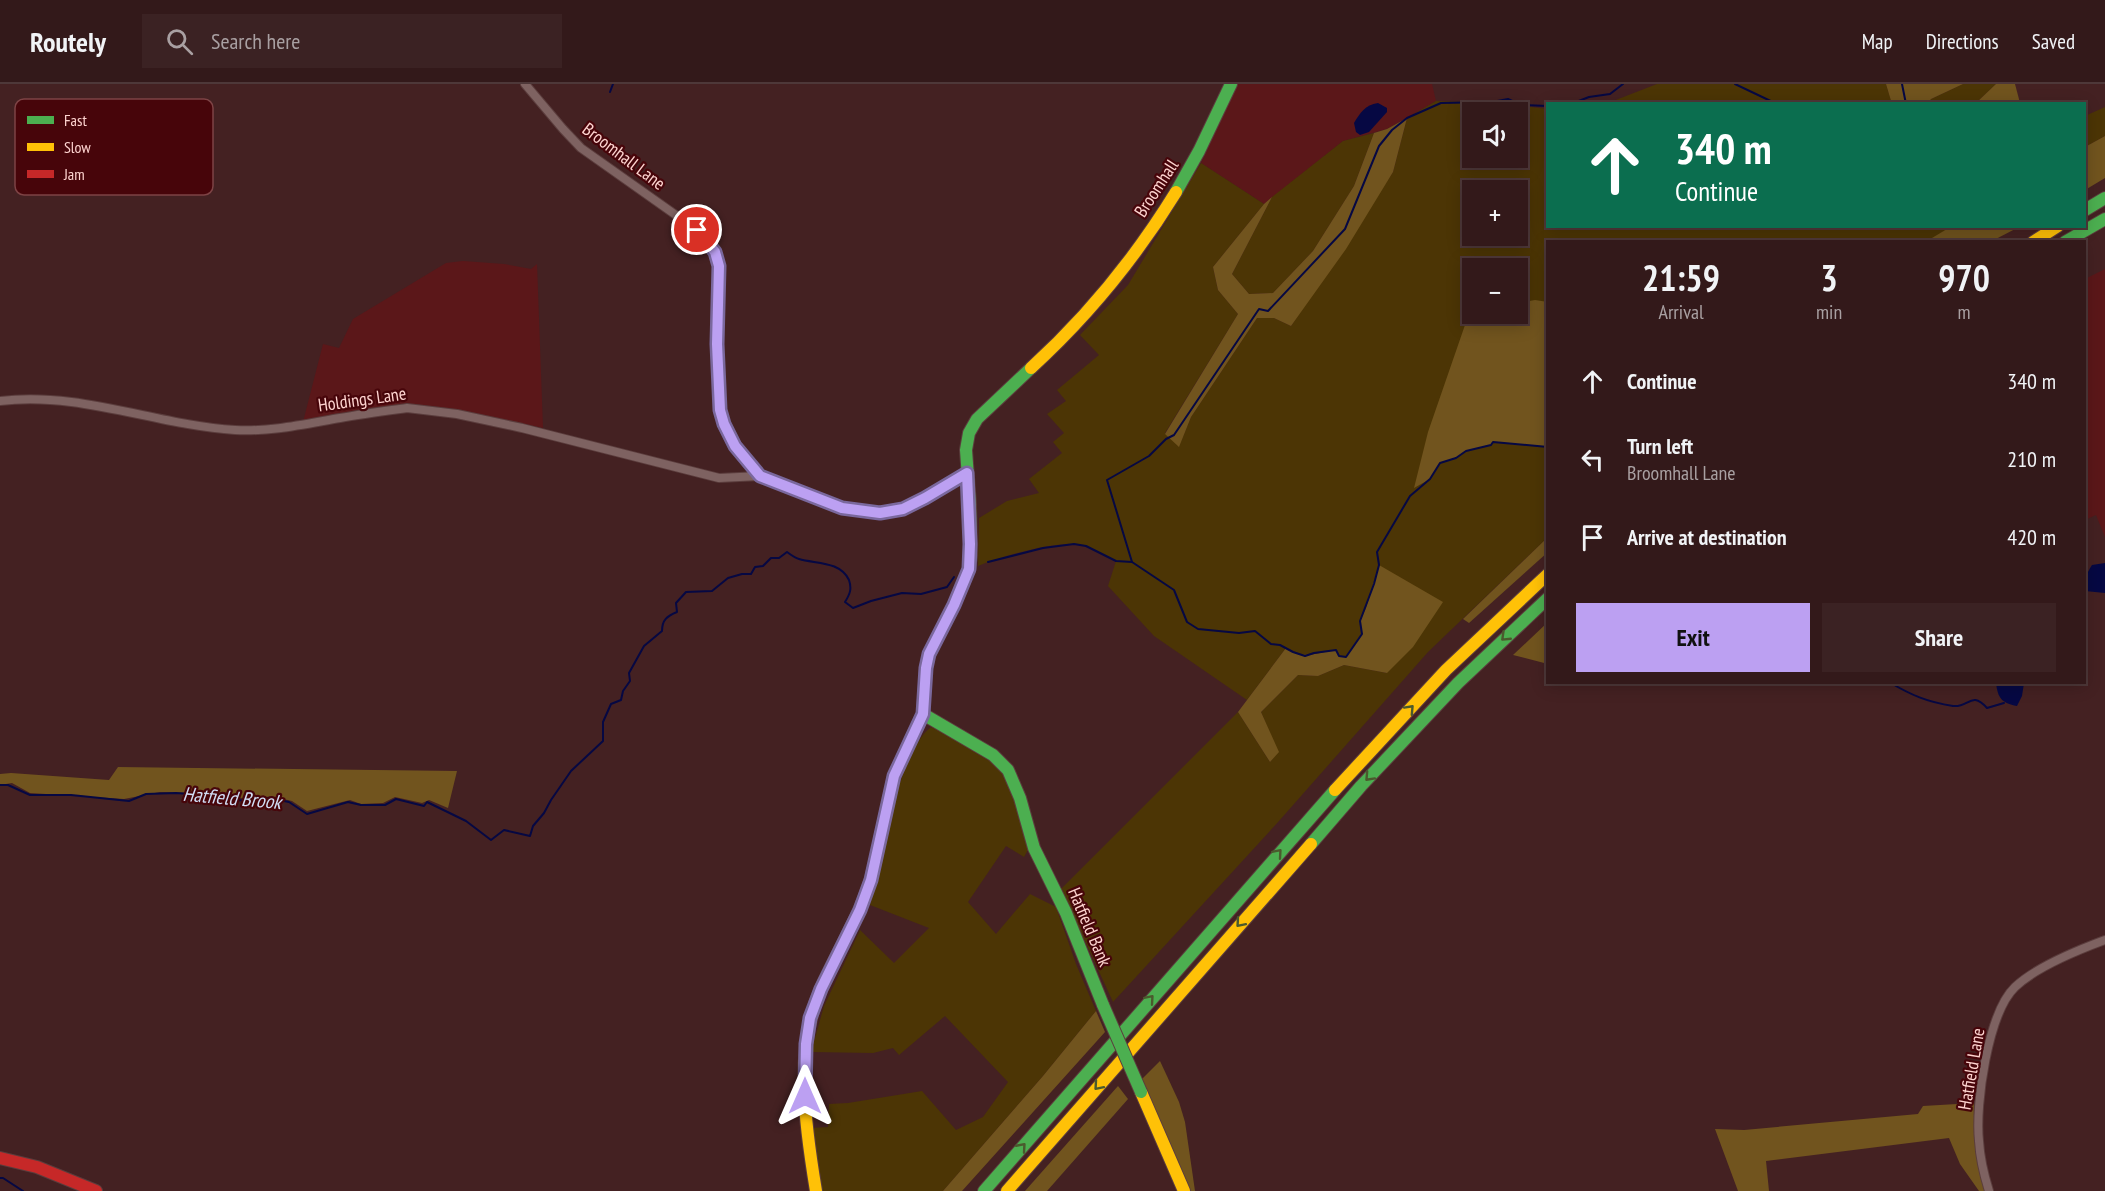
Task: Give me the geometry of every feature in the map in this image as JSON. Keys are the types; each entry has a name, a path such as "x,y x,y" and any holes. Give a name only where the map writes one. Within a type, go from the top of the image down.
{"main road":[{"name":"Broomhall","path":"923,714 929,654 969,569 966,450 969,433 977,418 1071,331 1126,265 1202,149 1231,84"},
{"path":"2086,209 2105,198"},
{"path":"2068,240 2105,219"},
{"path":"2036,240 2055,228"},
{"path":"984,1191 1342,780 1446,669 1546,576"},
{"path":"1007,1191 1361,786 1458,683 1546,600"},
{"path":"816,1191 810,1163 805,1096 806,1044 810,1018 821,989 867,893 894,776 923,714"},
{"name":"Hatfield Bank","path":"923,714 993,755 1008,770 1020,798 1034,848 1066,913 1103,1005 1184,1191"},
{"path":"0,1158 42,1167 96,1191"}],"street":[{"name":"Broomhall Lane","path":"525,84 581,148 697,230 715,252 720,273 717,344 720,410 735,446 760,476 842,508 880,513 903,509 967,473"},
{"name":"Holdings Lane","path":"0,401 76,402 201,426 244,430 283,428 407,408 428,409 522,428 719,478 760,476"},
{"name":"Hatfield Lane","path":"1989,1191 1978,1125 1983,1077 1999,1012 2014,987 2027,977 2039,969 2105,940"}],"shaded area":[{"path":"1237,84 1432,84 1436,101 1387,129 1343,141 1264,204 1201,163"},
{"path":"1657,84 1886,84 1892,102 1611,102"},
{"path":"1886,84 1963,84 1929,102 1891,102"},
{"path":"1963,84 1996,84 1977,102 1929,102 1931,99"},
{"path":"1996,84 2015,84 2020,102 1977,102"},
{"path":"1436,101 1466,102 1462,102 1462,168 1528,168 1528,107 1546,109 1546,228 1950,228 1930,240 1546,240 1546,539 1428,652 1279,821 1113,1002 1061,889 1238,712 1270,762 1278,752 1261,712 1298,675 1318,676 1344,665 1387,673 1379,565 1360,621 1362,634 1346,657 1314,653 1305,656 1286,648 1247,700 1154,636 1108,586 1116,561 1091,548 1071,544 1030,550 978,566 979,518 1007,501 1039,493 1029,479 1062,453 1053,442 1064,433 1047,414 1066,401 1057,390 1099,355 1080,335 1128,285 1201,163 1264,204 1213,267 1218,290 1238,314 1165,433 1179,446 1191,417 1257,318 1274,318 1291,326 1393,172 1407,118"},
{"path":"1378,103 1387,108 1387,112 1369,132 1360,135 1356,132 1354,123 1366,108"},
{"path":"2105,107 2105,136 2086,146 2086,116"},
{"path":"1407,118 1393,172 1346,249 1291,326 1274,318 1257,318 1191,417 1179,447 1165,434 1238,314 1218,290 1213,267 1272,197 1232,274 1249,294 1273,293 1313,251 1354,186 1374,133"},
{"path":"1374,133 1354,186 1313,251 1273,293 1249,294 1232,274 1272,197 1343,141"},
{"path":"2105,136 2105,178 2086,189 2086,146"},
{"path":"1949,228 2017,228 1994,240 1929,240"},
{"path":"463,261 504,264 531,269 537,264 543,428 454,409 414,404 303,422 323,344 339,348 353,319 446,263"},
{"path":"2105,269 2105,537 2096,515 2086,520 2086,278"},
{"path":"1528,301 1546,302 1546,447 1493,442 1491,445 1466,451 1456,458 1440,463 1430,479 1414,488 1428,432 1465,325 1528,324"},
{"path":"1546,539 1546,554 1469,623 1463,619"},
{"path":"2105,563 2105,593 2086,591 2086,577 2092,565"},
{"path":"1379,565 1443,602 1413,647 1387,673 1344,665 1318,676 1298,675 1261,712 1279,752 1270,762 1238,712 1286,648 1305,655 1336,650 1339,656 1346,657 1362,634 1360,621"},
{"path":"1546,624 1546,663 1513,655"},
{"path":"1996,684 2024,684 2022,696 2017,706 2001,699"},
{"path":"931,727 998,766 1010,782 1029,848 1024,857 1006,846 968,902 996,934 1030,894 1056,907 1096,1011 943,1191 821,1191 811,1128 828,1127 829,1104 922,1091 956,1130 983,1117 1008,1082 945,1016 899,1055 893,1048 873,1053 811,1052 824,1006 860,930 894,963 929,928 870,905 900,783 919,740"},
{"path":"118,767 457,771 448,808 429,800 422,803 395,797 383,803 361,804 350,800 307,811 292,801 271,796 228,798 213,793 160,792 124,799 30,793 12,783 0,785 0,774 11,773 109,780"},
{"path":"1096,1011 1105,1032 962,1191 943,1191 1043,1076"},
{"path":"1160,1061 1179,1102 1185,1122 1195,1191 1188,1191 1142,1079"},
{"path":"1118,1086 1128,1099 1047,1191 1025,1191"},
{"path":"1974,1103 1976,1147 1985,1191 1979,1191 1960,1164 1949,1138 1766,1161 1769,1191 1738,1191 1715,1129 1744,1130 1918,1114 1923,1106"}],"waterway":[{"path":"610,92 613,84"},
{"path":"1576,102 1589,97 1610,94 1623,84"},
{"path":"1735,84 1773,102"},
{"path":"1902,84 1906,102"},
{"path":"1132,562 1107,480 1149,456 1166,439 1174,435 1259,309 1268,311 1345,229 1379,146 1392,130 1407,118 1441,103 1492,102 1508,99 1521,105 1546,106"},
{"name":"Hatfield Brook","path":"988,562 1043,548 1074,544 1086,546 1116,561 1132,562 1174,590 1187,622 1198,629 1239,633 1255,631 1271,644 1280,645 1305,656 1336,650 1339,656 1346,657 1362,634 1360,621 1379,565 1377,552 1410,496 1430,479 1440,463 1456,458 1466,451 1491,445 1493,442 1546,447"},
{"name":"Hatfield Brook","path":"0,785 8,785 30,795 71,795 129,801 146,794 176,793 214,796 228,800 261,801 269,798 289,802 307,814 348,802 361,805 385,805 396,799 424,806 427,802 466,821 491,840 504,830 530,836 533,826 571,771 603,741 603,722 611,704 621,700 623,691 630,681 629,673 644,646 662,631 666,619 677,612 676,603 686,592 712,591 728,578 751,574 755,567 763,566 771,558 779,558 787,552 798,559 827,564 840,569 850,583 850,591 845,602 853,608 902,593 921,594 947,587 954,577"},
{"name":"Hatfield Brook","path":"1893,684 1919,697 1953,706 1973,700 1977,700 1987,708 2004,703"},
{"path":"0,1178 23,1191"}],"traffic: fast":[{"path":"1176,192 1199,151 1231,84"},
{"path":"2086,209 2105,198"},
{"path":"2068,240 2105,219"},
{"path":"874,867 894,776 923,714 929,654 969,569 970,505 966,450 969,433 977,419 1031,368"},
{"path":"1311,844 1361,786 1458,683 1546,600"},
{"path":"923,714 993,755 1008,770 1020,798 1034,848 1066,913 1103,1005"},
{"path":"984,1191 1335,790"},
{"path":"1103,1005 1141,1092"}],"traffic: slow":[{"path":"1031,368 1072,328 1110,285 1128,263 1176,192"},
{"path":"2036,240 2055,228"},
{"path":"1335,790 1446,670 1546,576"},
{"path":"1007,1191 1311,844"},
{"path":"816,1191 808,1140 804,1088 807,1037 821,988 858,914 874,867"},
{"path":"1141,1092 1184,1191"}],"traffic: jam":[{"path":"0,1158 37,1167 96,1191"}],"route":[{"path":"697,230 715,252 720,273 717,344 720,410 735,446 760,476 842,508 880,513 903,509 948,486 967,473 970,505 969,569 929,654 921,722 894,776 867,893 821,989 810,1018 806,1044 805,1096"}]}
